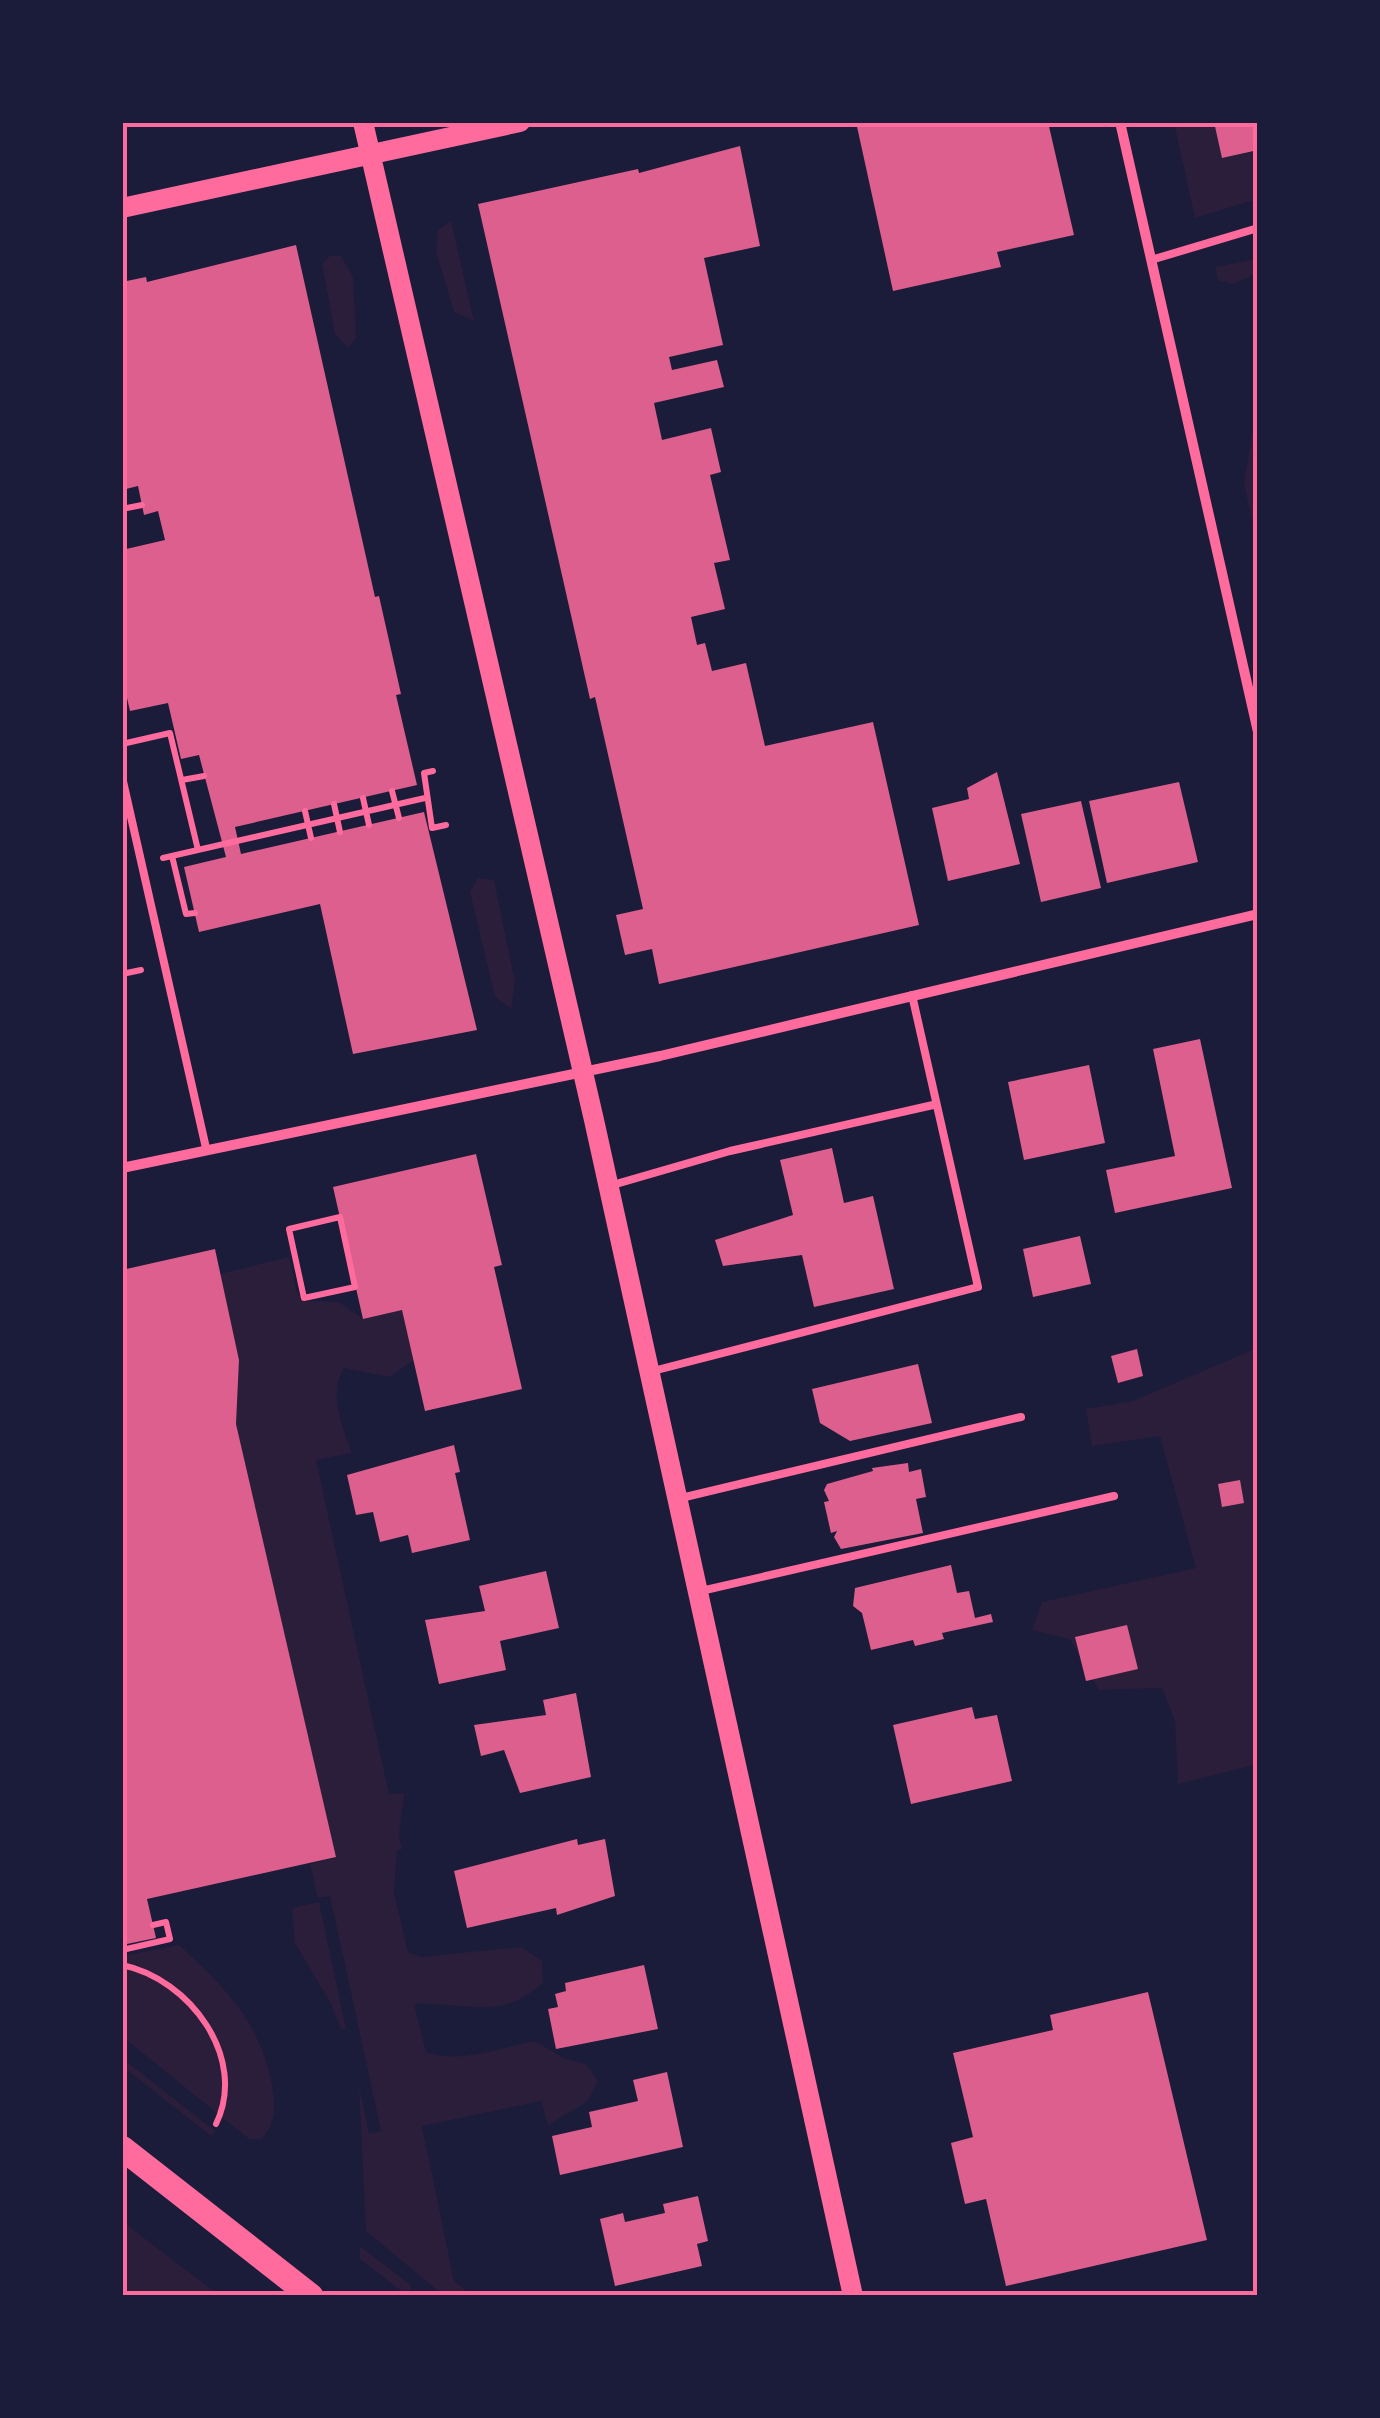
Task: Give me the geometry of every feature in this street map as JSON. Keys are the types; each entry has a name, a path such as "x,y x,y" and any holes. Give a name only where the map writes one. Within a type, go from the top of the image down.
{"main road":[{"path":"363,122 609,1186 853,2296"},
{"path":"122,208 520,122"},
{"path":"122,2148 311,2296"}],"street":[{"path":"1120,122 1258,732"},
{"path":"122,1168 582,1072 1258,914"}],"lane":[{"path":"1151,260 1258,228"},
{"path":"122,777 206,1148"},
{"path":"649,1372 978,1287 933,1105 912,995"},
{"path":"609,1186 730,1152 933,1105"},
{"path":"677,1499 738,1480 1021,1417"},
{"path":"697,1592 1114,1496"}],"path":[{"path":"122,509 142,505"},
{"path":"122,744 170,733 198,850"},
{"path":"433,771 424,773 432,828 446,825"},
{"path":"182,780 204,776"},
{"path":"392,791 398,818"},
{"path":"363,798 369,825"},
{"path":"142,863 425,798"},
{"path":"334,804 340,832"},
{"path":"304,811 311,838"},
{"path":"252,823 255,836"},
{"path":"172,856 186,914 194,914"},
{"path":"340,1217 356,1287 304,1298 289,1228 340,1217"},
{"path":"122,1950 170,1939 166,1922 153,1924"},
{"path":"122,1966 154,1975 175,1990 213,2036 229,2083 216,2124"}],"shaded area":[{"path":"1174,123 1214,123 1223,158 1257,150 1257,199 1195,218"},
{"path":"451,221 474,321 454,312 436,252 438,230"},
{"path":"330,256 341,256 353,277 356,338 348,348 335,334 322,264"},
{"path":"1257,259 1257,273 1233,284 1218,280 1215,267"},
{"path":"1258,403 1257,545 1244,483"},
{"path":"478,878 494,880 515,982 511,1009 495,997 470,892"},
{"path":"289,1257 297,1293 306,1301 339,1302 363,1319 402,1310 414,1360 389,1377 344,1368 337,1399 352,1453 316,1460 389,1794 404,1793 399,1835 402,1849 397,1851 394,1893 408,1952 421,1957 521,1947 542,1961 543,1982 513,2002 483,2007 414,2004 426,2052 466,2056 534,2041 566,2059 586,2064 598,2081 587,2102 548,2125 541,2101 422,2126 454,2281 472,2295 443,2295 366,2231 359,2086 369,2134 381,2131 330,1896 318,1898 310,1864 336,1857 236,1424 239,1360 220,1274"},
{"path":"1257,1348 1257,1764 1178,1784 1175,1721 1162,1688 1099,1690 1070,1639 1032,1630 1042,1602 1196,1568 1160,1436 1092,1446 1086,1409 1133,1401"},
{"path":"319,1902 346,2029 341,2029 295,1943 292,1908"},
{"path":"179,1945 224,1989 257,2039 271,2080 274,2104 271,2125 262,2139 249,2139 123,2037 122,1956"},
{"path":"122,2058 215,2131 211,2136 123,2067"},
{"path":"123,2222 219,2295 123,2295"},
{"path":"360,2246 412,2288 405,2294 360,2259"}],"building":[{"path":"856,122 1048,122 1074,235 997,252 1001,267 893,291"},
{"path":"1214,122 1258,122 1258,150 1222,158"},
{"path":"740,146 760,246 704,258 723,345 669,357 672,370 717,360 724,387 654,403 662,440 711,428 721,472 710,475 730,560 714,563 725,609 691,617 697,645 705,643 712,671 746,663 765,746 873,722 919,925 659,984 652,949 625,955 616,915 643,909 595,697 590,699 478,204 638,169 639,173"},
{"path":"296,245 375,597 379,596 401,694 396,695 417,785 235,827 241,854 424,812 477,1030 353,1054 320,904 199,932 184,867 226,857 199,755 181,759 168,703 130,711 122,676 122,550 165,540 158,511 144,515 138,486 122,490 122,282 146,277 147,282"},
{"path":"997,772 1020,864 948,881 932,808 969,799 967,788"},
{"path":"1179,782 1198,862 1107,883 1089,801"},
{"path":"1081,801 1101,888 1041,902 1021,814"},
{"path":"1200,1039 1232,1188 1115,1213 1106,1170 1175,1156 1153,1049"},
{"path":"1089,1065 1105,1143 1024,1160 1008,1082"},
{"path":"832,1148 844,1203 873,1196 894,1289 814,1307 802,1255 723,1266 715,1240 793,1215 780,1160"},
{"path":"476,1154 502,1265 494,1267 522,1389 425,1411 402,1310 363,1319 333,1187"},
{"path":"1080,1236 1091,1284 1033,1297 1023,1249"},
{"path":"215,1249 239,1360 236,1424 336,1857 147,1899 156,1938 122,1945 122,1270"},
{"path":"1137,1349 1143,1376 1118,1383 1111,1356"},
{"path":"918,1364 932,1423 850,1441 820,1423 812,1389"},
{"path":"454,1445 460,1472 455,1473 470,1540 412,1553 408,1535 380,1542 373,1512 356,1515 347,1475"},
{"path":"908,1463 909,1472 921,1469 926,1497 916,1499 923,1533 841,1549 834,1537 837,1531 831,1533 824,1502 829,1501 824,1490 827,1484 873,1471 872,1468"},
{"path":"1240,1480 1244,1503 1222,1507 1218,1484"},
{"path":"951,1565 957,1593 969,1591 975,1618 991,1614 993,1622 942,1633 944,1639 915,1646 913,1640 871,1650 862,1613 853,1606 855,1588"},
{"path":"546,1571 559,1628 500,1641 506,1670 439,1684 425,1620 485,1611 479,1586"},
{"path":"1127,1625 1138,1669 1086,1681 1075,1637"},
{"path":"576,1693 591,1777 520,1793 504,1750 481,1756 474,1725 546,1715 543,1700"},
{"path":"972,1707 975,1719 997,1715 1012,1781 911,1804 893,1725"},
{"path":"577,1839 578,1845 605,1839 615,1896 557,1915 556,1908 467,1928 454,1871"},
{"path":"644,1965 658,2029 556,2049 548,2009 558,2007 555,1994 566,1991 565,1983"},
{"path":"1148,1992 1207,2240 1006,2286 986,2199 965,2204 951,2143 973,2137 953,2053 1053,2030 1050,2015"},
{"path":"667,2072 683,2147 560,2175 552,2136 592,2127 589,2112 638,2101 633,2080"},
{"path":"698,2196 708,2241 697,2244 702,2266 615,2286 600,2219 623,2213 625,2222 665,2213 663,2204"}]}
